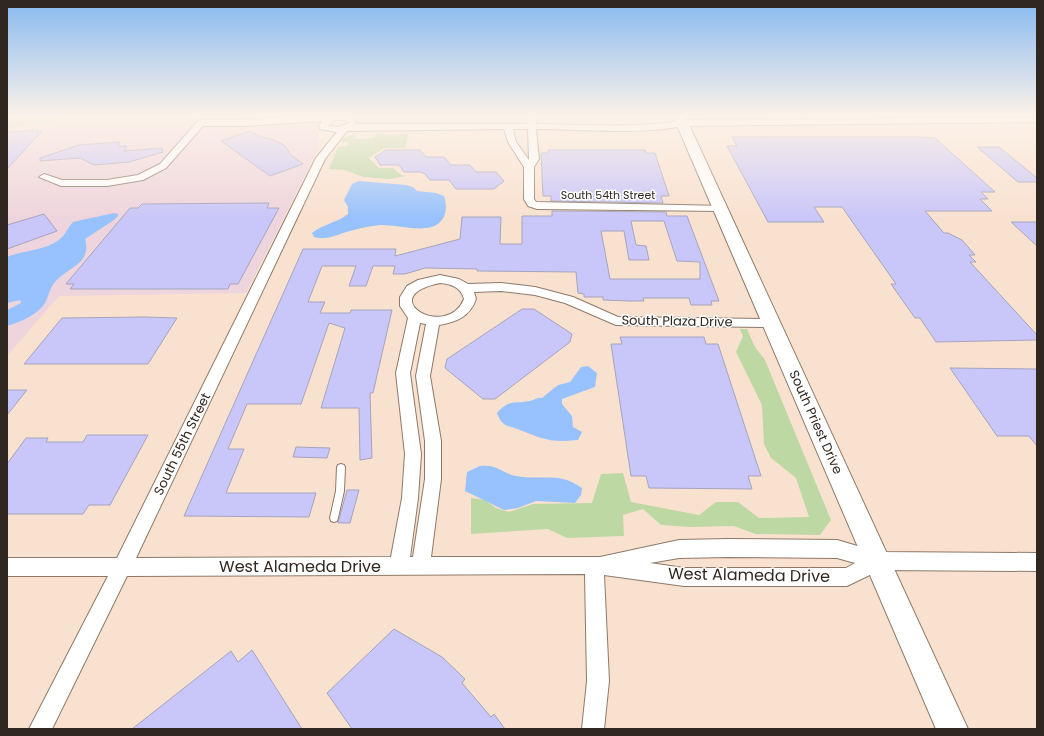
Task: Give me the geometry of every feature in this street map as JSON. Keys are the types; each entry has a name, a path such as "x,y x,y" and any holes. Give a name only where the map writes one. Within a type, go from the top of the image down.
{"main road":[{"name":"South Priest Drive","path":"695,150 952,729"}],"street":[{"path":"44,177 54,181 66,183 107,183 134,179 152,173 163,166 177,150"},
{"name":"South 55th Street","path":"321,158 322,150"},
{"name":"South 55th Street","path":"40,729 122,566 321,158 327,150"},
{"path":"518,150 529,167"},
{"name":"South 54th Street","path":"533,150 534,159 529,167 529,198 532,204 537,206 722,208"},
{"name":"South Plaza Drive","path":"415,317 405,306 405,299 411,290 418,284 432,280 448,280 461,284 466,288 501,287 534,291 569,300 616,321 772,323"},
{"path":"399,566 410,498 413,454 403,373 415,317 433,321 451,318 465,310 470,299 466,288"},
{"path":"421,566 433,479 434,440 423,376 433,321"},
{"name":"West Alameda Drive","path":"594,565 679,549 707,548 837,549 878,561 1037,562"},
{"name":"West Alameda Drive","path":"7,567 594,565 684,577 847,577 878,561"},
{"path":"593,729 598,681 594,565"}],"lane":[{"path":"334,518 340,491 340,468"}],"shaded area":[{"path":"7,150 317,150 246,293 59,296 7,356"}],"green space":[{"path":"337,150 380,150 369,158 379,168 393,168 401,175 406,176 389,179 363,177 345,170 329,169"},
{"path":"740,329 747,329 755,347 765,360 831,520 820,535 755,534 734,526 690,527 661,525 643,509 623,515 624,536 567,538 548,529 471,534 471,498 485,500 496,508 509,512 533,504 592,503 601,474 623,473 631,502 699,515 716,502 738,502 759,518 809,517 796,478 771,458 764,444 762,405 736,352 743,336"}],"water":[{"path":"359,181 406,185 413,187 417,191 436,193 444,196 446,206 444,216 435,226 428,228 380,225 358,229 328,238 314,237 312,233 316,230 339,220 348,214 348,207 344,200 352,184"},
{"path":"114,213 118,214 118,216 114,220 85,239 85,254 82,260 55,282 46,301 39,310 17,323 7,326 7,310 21,303 20,300 7,303 7,257 54,243 62,237 73,222"},
{"path":"588,366 597,373 595,387 562,399 562,404 572,416 573,427 582,432 578,440 553,441 542,438 506,425 499,418 497,413 505,406 512,403 542,398 558,385 570,382 581,367"},
{"path":"480,466 495,467 516,476 558,478 566,480 582,488 581,495 575,503 536,501 518,508 504,510 465,491 467,472"}],"building":[{"path":"7,150 24,150 7,169"},
{"path":"63,150 163,150 163,152 129,162 94,165 80,158 40,161 40,158"},
{"path":"234,150 288,150 291,155 303,164 270,176"},
{"path":"385,150 420,150 426,157 444,157 451,165 470,165 476,172 496,172 504,181 494,189 456,189 449,180 430,180 421,172 404,172 399,165 380,165 375,157"},
{"path":"548,150 645,150 646,153 655,153 669,196 661,196 663,203 551,201 551,196 543,196 541,153 548,153"},
{"path":"729,150 949,150 995,192 981,192 988,199 980,199 992,211 925,211 944,233 948,233 962,240 975,255 969,255 976,262 970,262 1037,335 1037,340 936,342 920,318 915,318 891,284 896,284 842,207 814,207 824,222 768,222"},
{"path":"981,150 1003,150 1037,178 1037,182 1018,182"},
{"path":"269,203 267,208 279,208 238,284 230,284 228,289 70,289 74,284 66,284 130,208 138,208 142,204"},
{"path":"552,211 666,212 667,216 687,216 719,301 711,301 712,305 691,305 689,298 643,298 644,301 629,301 603,300 603,297 584,297 584,294 578,293 576,272 477,271 477,269 425,268 405,274 393,274 395,266 373,266 366,286 349,286 356,266 322,266 308,302 325,302 320,313 350,313 351,310 392,310 373,393 370,393 372,458 360,460 359,408 321,408 345,328 329,323 301,404 247,404 228,449 244,449 226,493 316,493 309,517 184,516 303,249 396,249 395,256 460,239 462,217 501,217 500,244 522,244 522,216 552,216","holes":["631,221 664,221 677,261 700,262 700,279 610,279 601,231 624,231 629,260 649,260 646,246 636,245"]},
{"path":"44,214 57,231 7,249 7,225"},
{"path":"1011,222 1037,222 1037,246"},
{"path":"522,309 534,309 572,334 570,342 495,399 483,399 445,368 447,359"},
{"path":"62,318 177,318 148,364 24,364"},
{"path":"620,337 704,337 706,344 718,344 761,476 748,476 752,489 649,488 646,476 631,476 611,344 622,344"},
{"path":"950,368 1037,369 1037,446 1029,436 997,436"},
{"path":"7,390 27,390 7,415"},
{"path":"87,435 148,435 110,505 89,505 83,514 7,514 7,464 26,438 48,438 46,442 83,442"},
{"path":"296,447 330,448 327,458 293,457"},
{"path":"347,490 359,490 350,523 338,523"},
{"path":"394,629 442,657 465,679 462,683 491,717 494,714 505,729 352,729 327,693"},
{"path":"252,650 302,729 132,729 231,651 238,662"}]}
